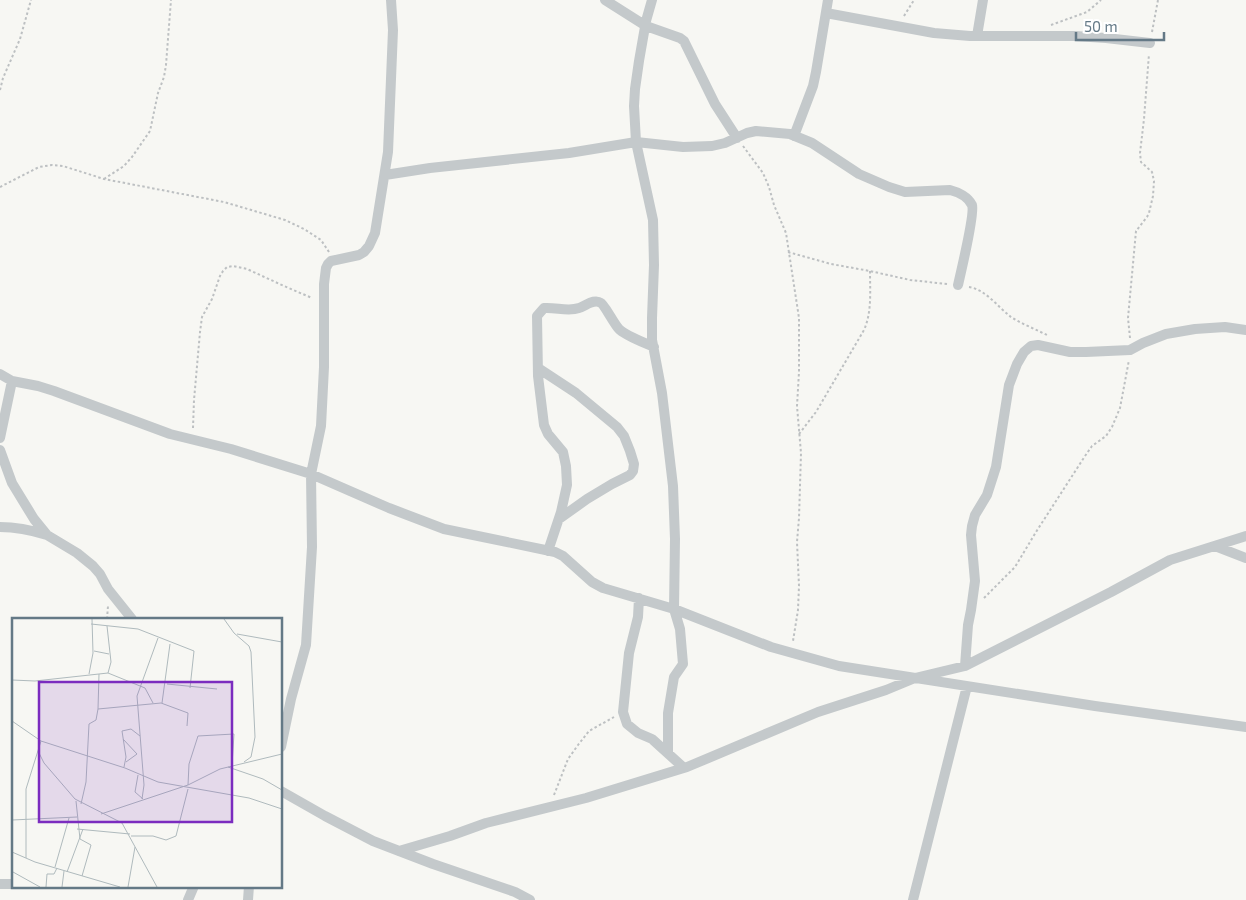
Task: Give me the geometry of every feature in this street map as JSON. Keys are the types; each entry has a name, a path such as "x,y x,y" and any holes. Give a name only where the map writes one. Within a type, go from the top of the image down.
{"street":[{"path":"282,742 306,645 312,547 311,474 321,426 326,268 328,264 335,260 364,252 375,233 388,152 393,30 391,0"},
{"path":"605,0 646,26 684,40 715,104 737,138"},
{"path":"652,0 635,89 636,142 653,220 652,318 674,500 674,609 680,629 683,664 674,677 668,713 668,752"},
{"path":"794,136 814,79 828,0"},
{"path":"977,36 983,0"},
{"path":"826,13 934,33 977,36 1075,36 1150,43"},
{"path":"385,175 430,168 569,153 636,142 683,147 712,146 756,131 790,134 812,143 859,174 890,187 905,192 950,190 967,199 973,210 958,285"},
{"path":"548,551 559,519 567,485 563,452 548,434 544,425 538,368 536,320 538,313 544,308 570,310 578,309 590,303 602,303 620,331 654,347"},
{"path":"965,666 968,625 972,610 975,582 972,526 975,515 987,495 996,468 1009,385 1024,352 1031,346 1038,345 1070,352 1130,350 1166,334 1195,329 1225,328 1246,330"},
{"path":"538,368 576,394 618,427 624,436 634,464 630,475 595,494 559,519"},
{"path":"0,374 12,381 54,390 170,434 231,449 311,474 389,508 444,529 548,551 563,556 592,582 603,588 674,609 791,654 839,666 1188,720 1246,727"},
{"path":"0,438 12,381"},
{"path":"0,450 12,483 34,519 47,535"},
{"path":"0,527 25,529 47,535 77,553 100,574 108,589 131,618"},
{"path":"400,851 486,823 586,798 684,768 818,712 886,690 915,678 965,666 1170,560 1246,536"},
{"path":"1215,546 1246,558"},
{"path":"639,598 638,617 629,653 623,712 628,724 638,733 652,739 684,768"},
{"path":"913,900 967,686"},
{"path":"282,792 372,841 500,886 530,900"},
{"path":"188,900 193,888"}],"path":[{"path":"0,90 3,78 20,39 31,0"},
{"path":"104,179 124,166 150,131 166,65 171,0"},
{"path":"898,26 914,0"},
{"path":"1047,26 1087,12 1101,0"},
{"path":"972,610 1016,567 1085,456 1092,446 1106,436 1112,427 1120,408 1130,350 1128,318 1136,232 1149,213 1153,196 1154,181 1152,172 1141,162 1140,153 1150,43 1158,0"},
{"path":"737,138 763,173 777,214 786,233 799,318 797,406 800,453 797,542 799,586 798,610 791,654"},
{"path":"0,187 39,167 63,166 104,179 224,202 285,220 304,228 321,240 335,260"},
{"path":"788,252 831,264 910,280 974,287 982,291 998,307 1013,318 1051,337"},
{"path":"193,439 194,400 202,317 212,299 223,271 227,267 233,266 247,269 324,302"},
{"path":"799,434 816,412 864,330 868,320 870,271"},
{"path":"551,807 568,759 578,745 589,731 623,712"}]}
